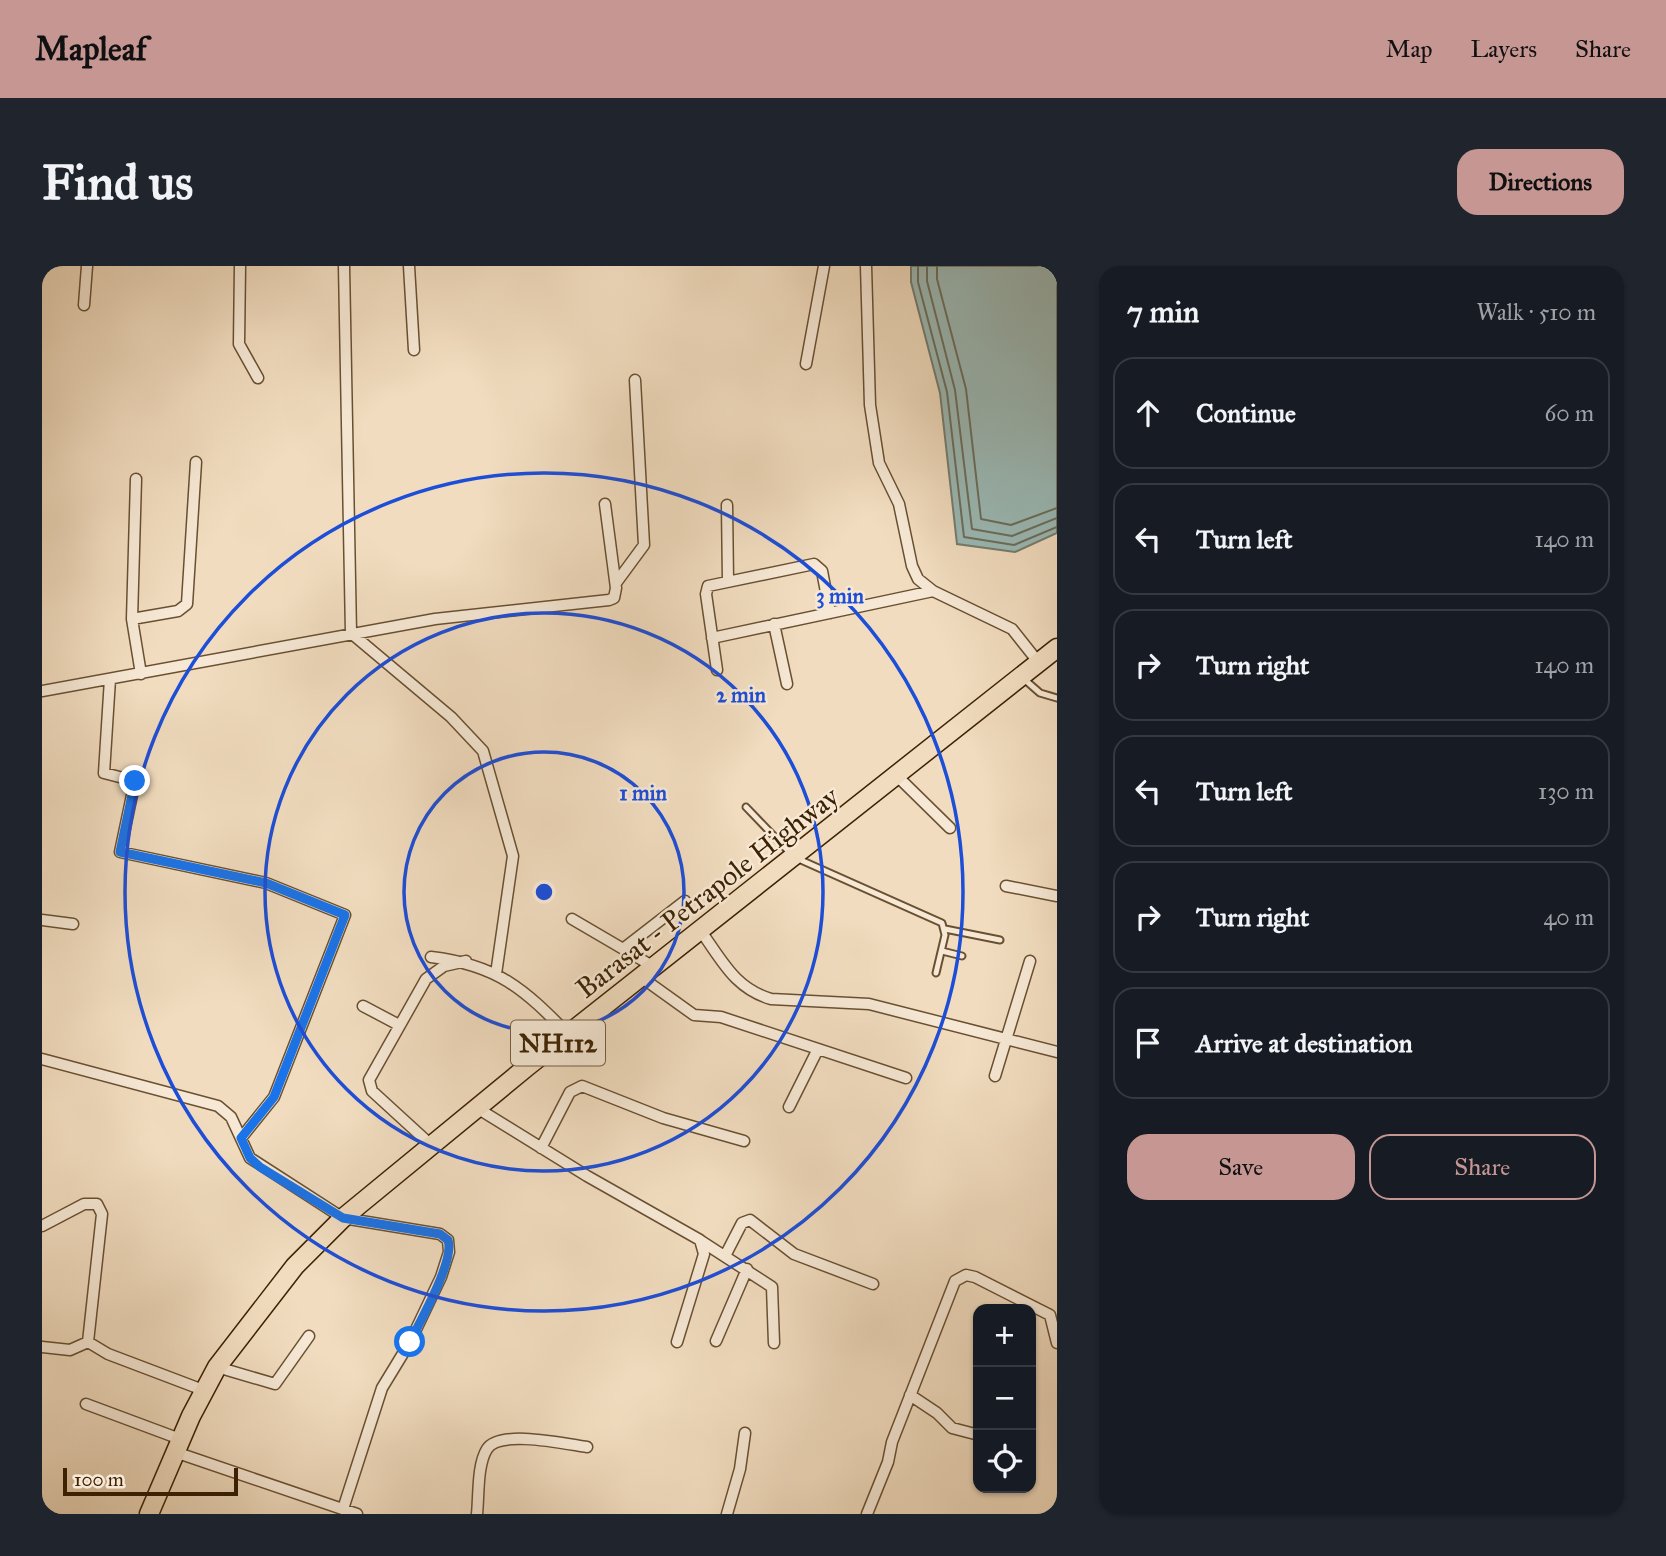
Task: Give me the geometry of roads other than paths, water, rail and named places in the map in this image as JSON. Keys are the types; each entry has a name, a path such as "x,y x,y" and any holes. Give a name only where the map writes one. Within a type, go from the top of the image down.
{"highway":[{"name":"Barasat - Petrapole Highway","path":"149,1514 203,1390 217,1367 295,1266 343,1218 700,930 1057,649"}],"street":[{"path":"84,305 87,266"},
{"path":"240,266 239,344 258,378"},
{"path":"344,266 351,633 451,717 483,751 513,856 496,974"},
{"path":"409,266 414,350"},
{"path":"806,363 824,266"},
{"path":"866,266 870,405 879,463 899,504 912,566 918,579 933,591 1005,624 1039,663"},
{"path":"616,583 642,553 644,545 635,380"},
{"path":"132,619 178,611 187,604 195,461"},
{"path":"136,479 132,619 141,674"},
{"path":"42,691 435,619 609,600 616,593 616,583 605,504"},
{"path":"727,505 728,581"},
{"path":"717,670 706,589 728,581 814,564 822,571 830,613"},
{"path":"712,638 933,591"},
{"path":"774,624 788,684"},
{"path":"110,680 104,773 135,781 120,852 266,883 345,915 274,1097 241,1138"},
{"path":"896,775 950,828"},
{"path":"1006,886 1057,896"},
{"path":"623,949 685,901"},
{"path":"572,919 623,949 694,1014 721,1017 906,1078"},
{"path":"42,920 73,924"},
{"path":"700,930 741,987 756,995 771,999 869,1004 1057,1052"},
{"path":"431,957 466,961 496,974 531,996 569,1035"},
{"path":"431,1145 372,1091 369,1085 372,1073 426,979 444,966 466,961"},
{"path":"995,1076 1030,961"},
{"path":"363,1006 399,1025"},
{"path":"789,1107 818,1049"},
{"path":"42,1059 218,1106 231,1117 250,1158 260,1167 343,1218 440,1234 450,1246 441,1277 416,1329 382,1388 343,1509"},
{"path":"541,1148 570,1092 582,1086 663,1118 744,1141"},
{"path":"477,1108 700,1240 772,1287 774,1343"},
{"path":"42,1226 91,1202 101,1208 88,1342"},
{"path":"725,1256 742,1223 751,1220 793,1254 873,1284"},
{"path":"677,1342 704,1254 700,1240"},
{"path":"716,1340 747,1269"},
{"path":"867,1514 955,1281 960,1277 975,1277 1050,1315 1057,1343"},
{"path":"217,1367 275,1384 309,1336"},
{"path":"42,1347 70,1350 88,1342"},
{"path":"88,1342 102,1351 203,1390"},
{"path":"910,1395 937,1413 951,1428 973,1434"},
{"path":"86,1404 178,1446 356,1514"},
{"path":"727,1514 740,1469 745,1433"},
{"path":"477,1514 483,1459 487,1448 494,1442 505,1438 587,1447"}],"lane":[{"path":"1022,677 1040,693 1057,698"},
{"path":"746,807 794,857 934,918 945,929 1000,940"},
{"path":"936,973 945,929"},
{"path":"942,951 962,956"}],"water":[{"path":"911,266 1057,266 1057,533 1015,552 957,544 940,393 911,282"}]}
